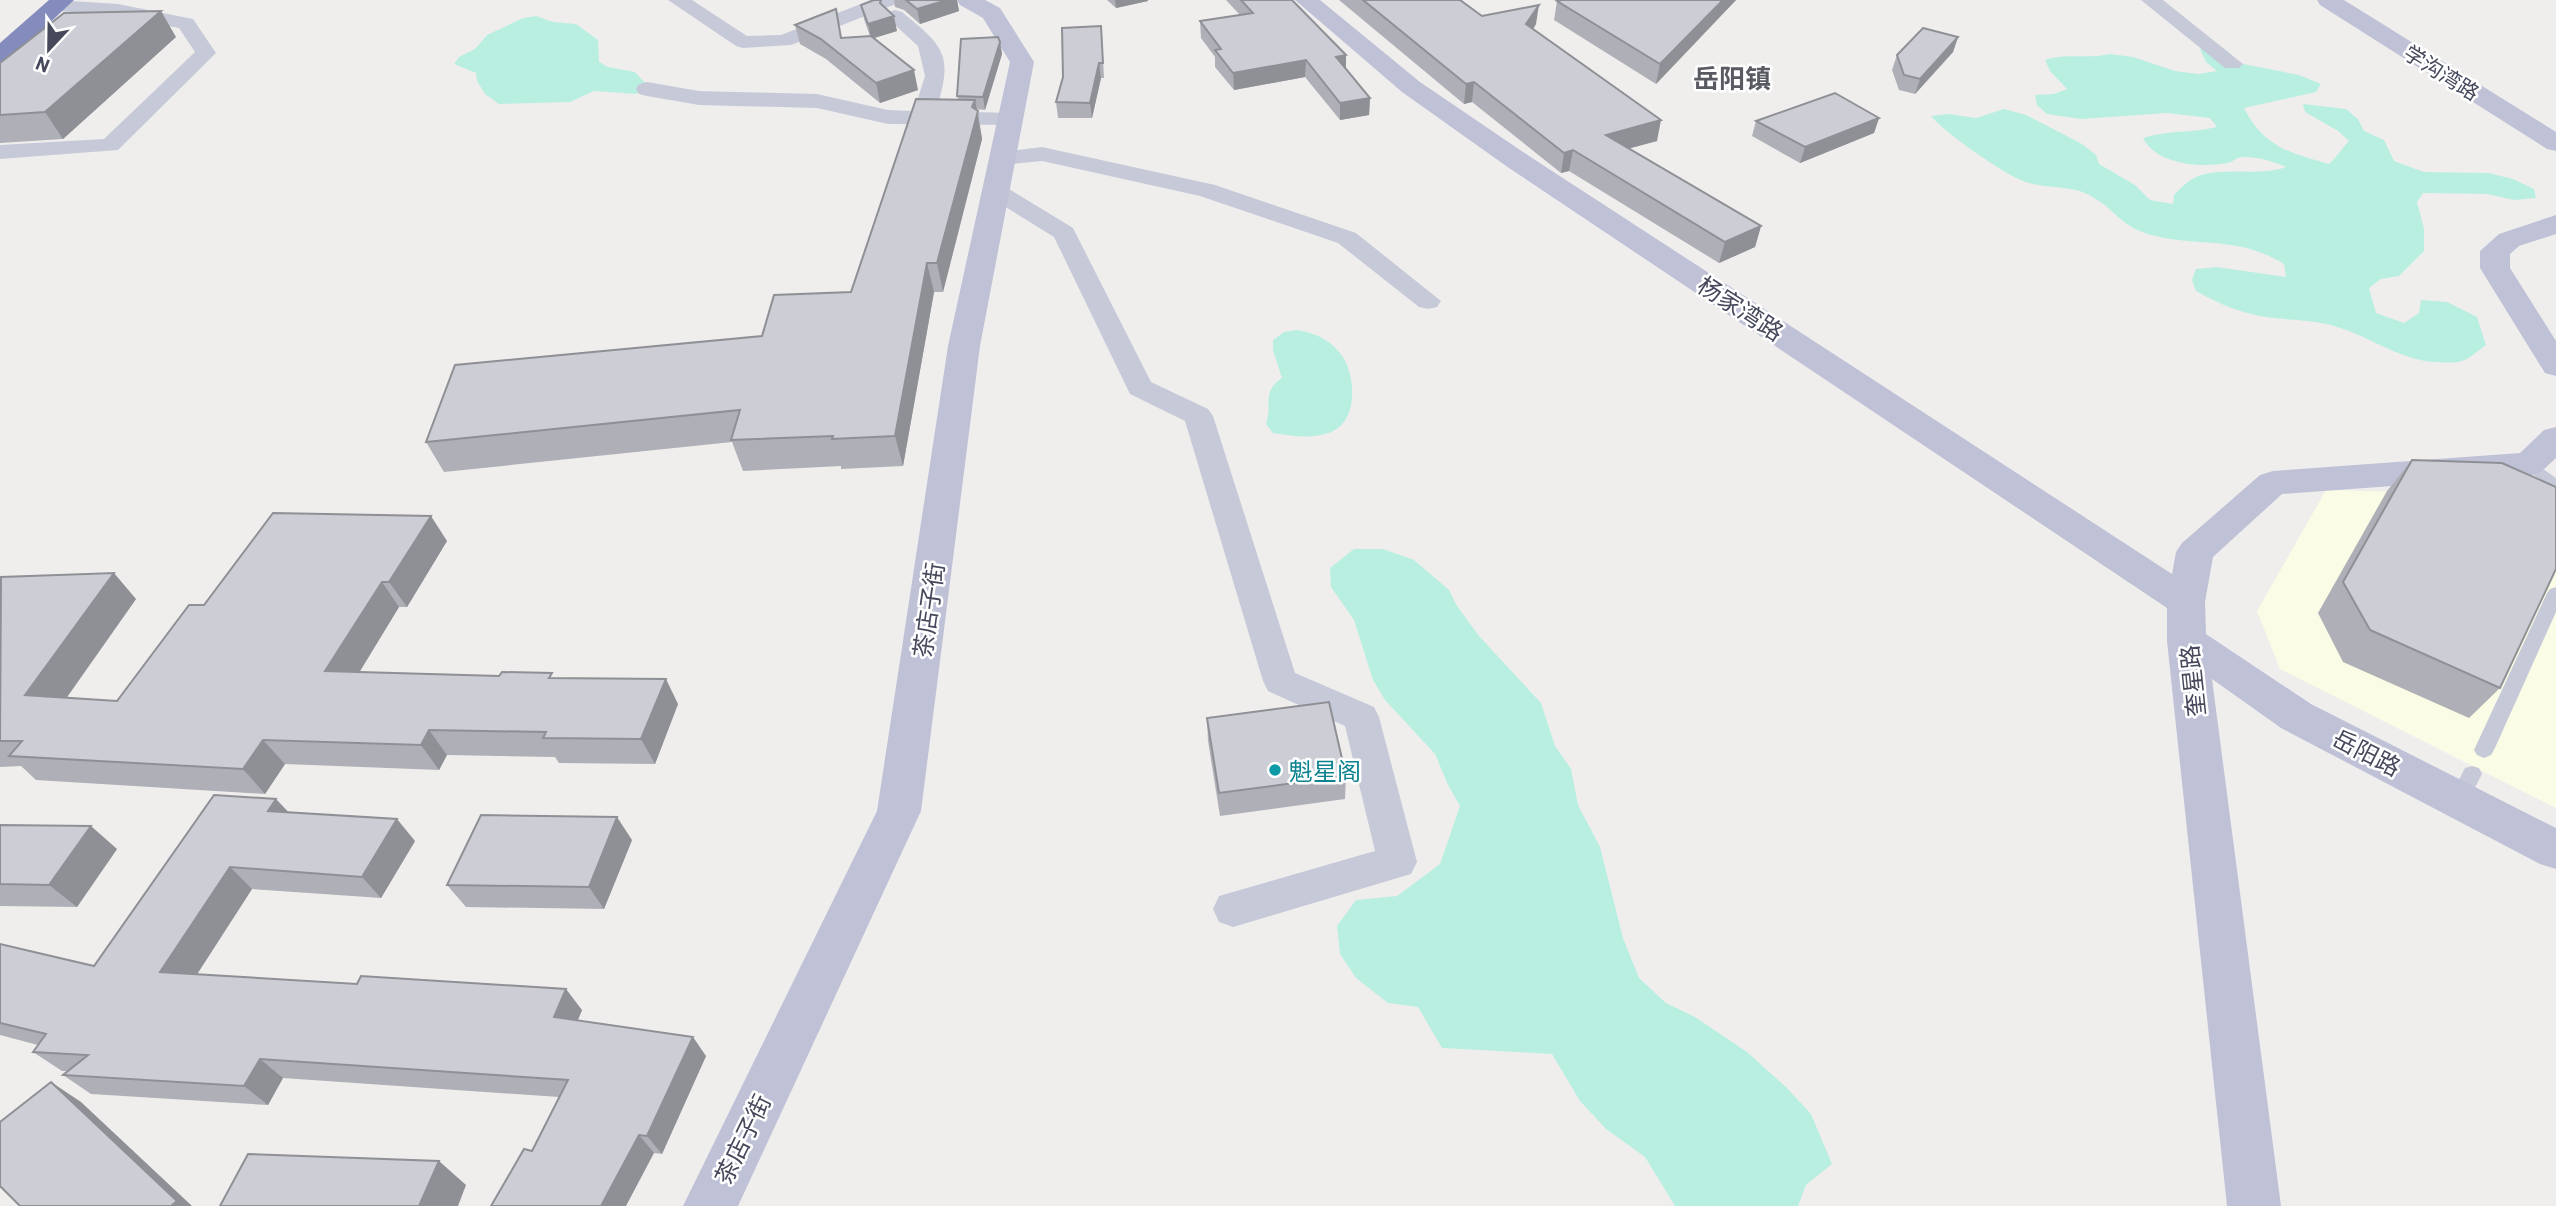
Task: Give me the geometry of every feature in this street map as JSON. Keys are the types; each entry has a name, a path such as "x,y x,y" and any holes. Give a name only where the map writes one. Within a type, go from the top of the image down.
{"highway":[{"path":"0,56 59,3"}],"street":[{"path":"678,0 743,42 784,41 892,8 928,44 936,76 923,118"},
{"name":"茶店子街","path":"710,1206 899,811 964,346 1022,62 992,13 968,0"},
{"name":"杨家湾路","path":"1306,0 1411,87 2187,622"},
{"path":"2151,0 2232,64"},
{"name":"学沟湾路","path":"2328,0 2556,143"},
{"path":"0,152 110,145 206,53 186,23 118,10 59,3"},
{"path":"647,89 699,98 817,101 888,117 1010,120"},
{"path":"1233,909 1397,862 1361,717 1280,681 1198,416 1140,388 1064,233 999,174 1042,154 1207,190 1347,238 1428,301"},
{"path":"2556,224 2509,240 2495,251 2495,268 2556,366"},
{"name":"奎星路","path":"2254,1206 2187,622 2195,552 2273,483 2547,463"},
{"name":"岳阳路","path":"2187,622 2296,716 2466,787 2556,850"}],"lane":[{"path":"2484,750 2556,593"}],"shaded area":[{"path":"2326,490 2556,496 2556,808 2280,669 2257,611"}],"green space":[{"path":"536,16 553,22 576,24 598,40 599,62 608,67 635,72 650,88 635,94 594,91 570,102 499,104 485,94 477,81 476,73 454,64 459,57 475,49 487,35 523,18"},
{"path":"2218,45 2230,53 2233,62 2299,75 2321,84 2316,92 2244,108 2260,132 2290,152 2329,164 2349,141 2338,131 2305,112 2303,104 2346,109 2358,119 2364,131 2384,140 2394,161 2424,172 2489,173 2513,179 2534,189 2536,198 2514,200 2487,194 2423,193 2417,202 2424,229 2424,251 2399,276 2381,279 2369,288 2376,313 2404,323 2419,313 2421,300 2447,302 2477,317 2486,345 2458,362 2422,360 2331,325 2261,316 2223,304 2196,291 2192,280 2196,269 2217,267 2286,277 2284,264 2251,249 2155,236 2133,228 2098,200 2082,192 2034,184 2017,178 1976,153 1931,116 1949,114 1976,118 2004,109 2026,115 2082,144 2096,155 2099,164 2135,185 2150,200 2173,204 2174,195 2196,177 2218,172 2264,171 2286,167 2249,157 2206,165 2181,162 2158,154 2143,138 2217,127 2210,118 2167,113 2081,119 2047,114 2037,105 2035,95 2054,94 2067,89 2050,71 2045,60 2110,54 2133,57 2175,71 2198,74 2217,71 2206,62 2200,49"},
{"path":"1297,330 1315,335 1331,344 1345,362 1352,383 1351,406 1347,416 1333,431 1319,436 1273,433 1266,424 1270,393 1282,378 1273,350 1273,340 1284,332"},
{"path":"1354,549 1383,549 1414,560 1449,590 1479,636 1541,703 1555,746 1571,769 1578,805 1600,847 1623,938 1639,978 1666,1003 1695,1017 1747,1052 1811,1114 1832,1164 1806,1185 1798,1206 1675,1206 1645,1157 1606,1129 1580,1101 1552,1054 1442,1048 1418,1007 1388,1003 1356,978 1340,954 1337,926 1356,900 1397,896 1440,864 1460,806 1435,754 1385,700 1373,680 1354,620 1331,587 1330,568"}],"building":[{"path":"881,0 880,3 894,16 868,24 861,5"},
{"path":"906,0 947,0 917,9"},
{"path":"1241,0 1292,0 1346,55 1336,57 1370,98 1340,103 1306,60 1233,73 1215,50 1221,49 1200,21 1253,13"},
{"path":"1363,0 1460,0 1482,16 1539,5 1526,24 1661,120 1606,135 1761,226 1725,242 1573,150 1564,153 1474,82 1466,84"},
{"path":"1723,0 1660,64 1557,1"},
{"path":"836,9 841,38 871,36 914,70 876,83 821,39 795,25"},
{"path":"161,11 45,112 0,115 0,63 64,13"},
{"path":"1101,26 1103,63 1099,63 1090,103 1056,102 1063,77 1062,28"},
{"path":"1923,28 1958,37 1920,79 1904,75 1897,55"},
{"path":"998,37 1000,42 983,97 957,96 961,39"},
{"path":"1835,93 1879,118 1805,147 1756,121"},
{"path":"916,99 975,100 972,107 978,111 937,263 927,263 895,436 731,440 740,410 426,442 455,365 762,336 774,295 851,292"},
{"path":"2412,460 2502,463 2556,487 2556,569 2500,688 2370,630 2343,582"},
{"path":"273,513 431,516 389,582 382,582 325,671 499,676 502,672 552,673 549,678 666,679 641,739 543,738 546,732 429,730 421,745 263,740 243,769 9,756 22,741 0,741 1,577 114,573 25,695 117,701 189,605 204,605"},
{"name":"魁星阁","path":"1329,702 1346,776 1219,793 1207,718"},
{"path":"214,795 276,799 268,811 397,819 362,877 230,867 160,972 357,984 361,976 566,989 554,1017 693,1037 647,1136 639,1135 601,1206 491,1206 524,1149 532,1151 568,1080 260,1059 244,1086 63,1075 88,1055 33,1052 46,1034 0,1023 0,944 94,966"},
{"path":"481,815 617,817 589,887 447,885"},
{"path":"0,825 91,826 49,885 0,884"},
{"path":"51,1082 177,1201 171,1206 20,1206 0,1186 0,1122"},
{"path":"248,1154 439,1161 419,1206 220,1206"}],"place":[{"name":"魁星阁","path":"1275,770"}],"district":[{"name":"岳阳镇","path":"1732,77"}]}
